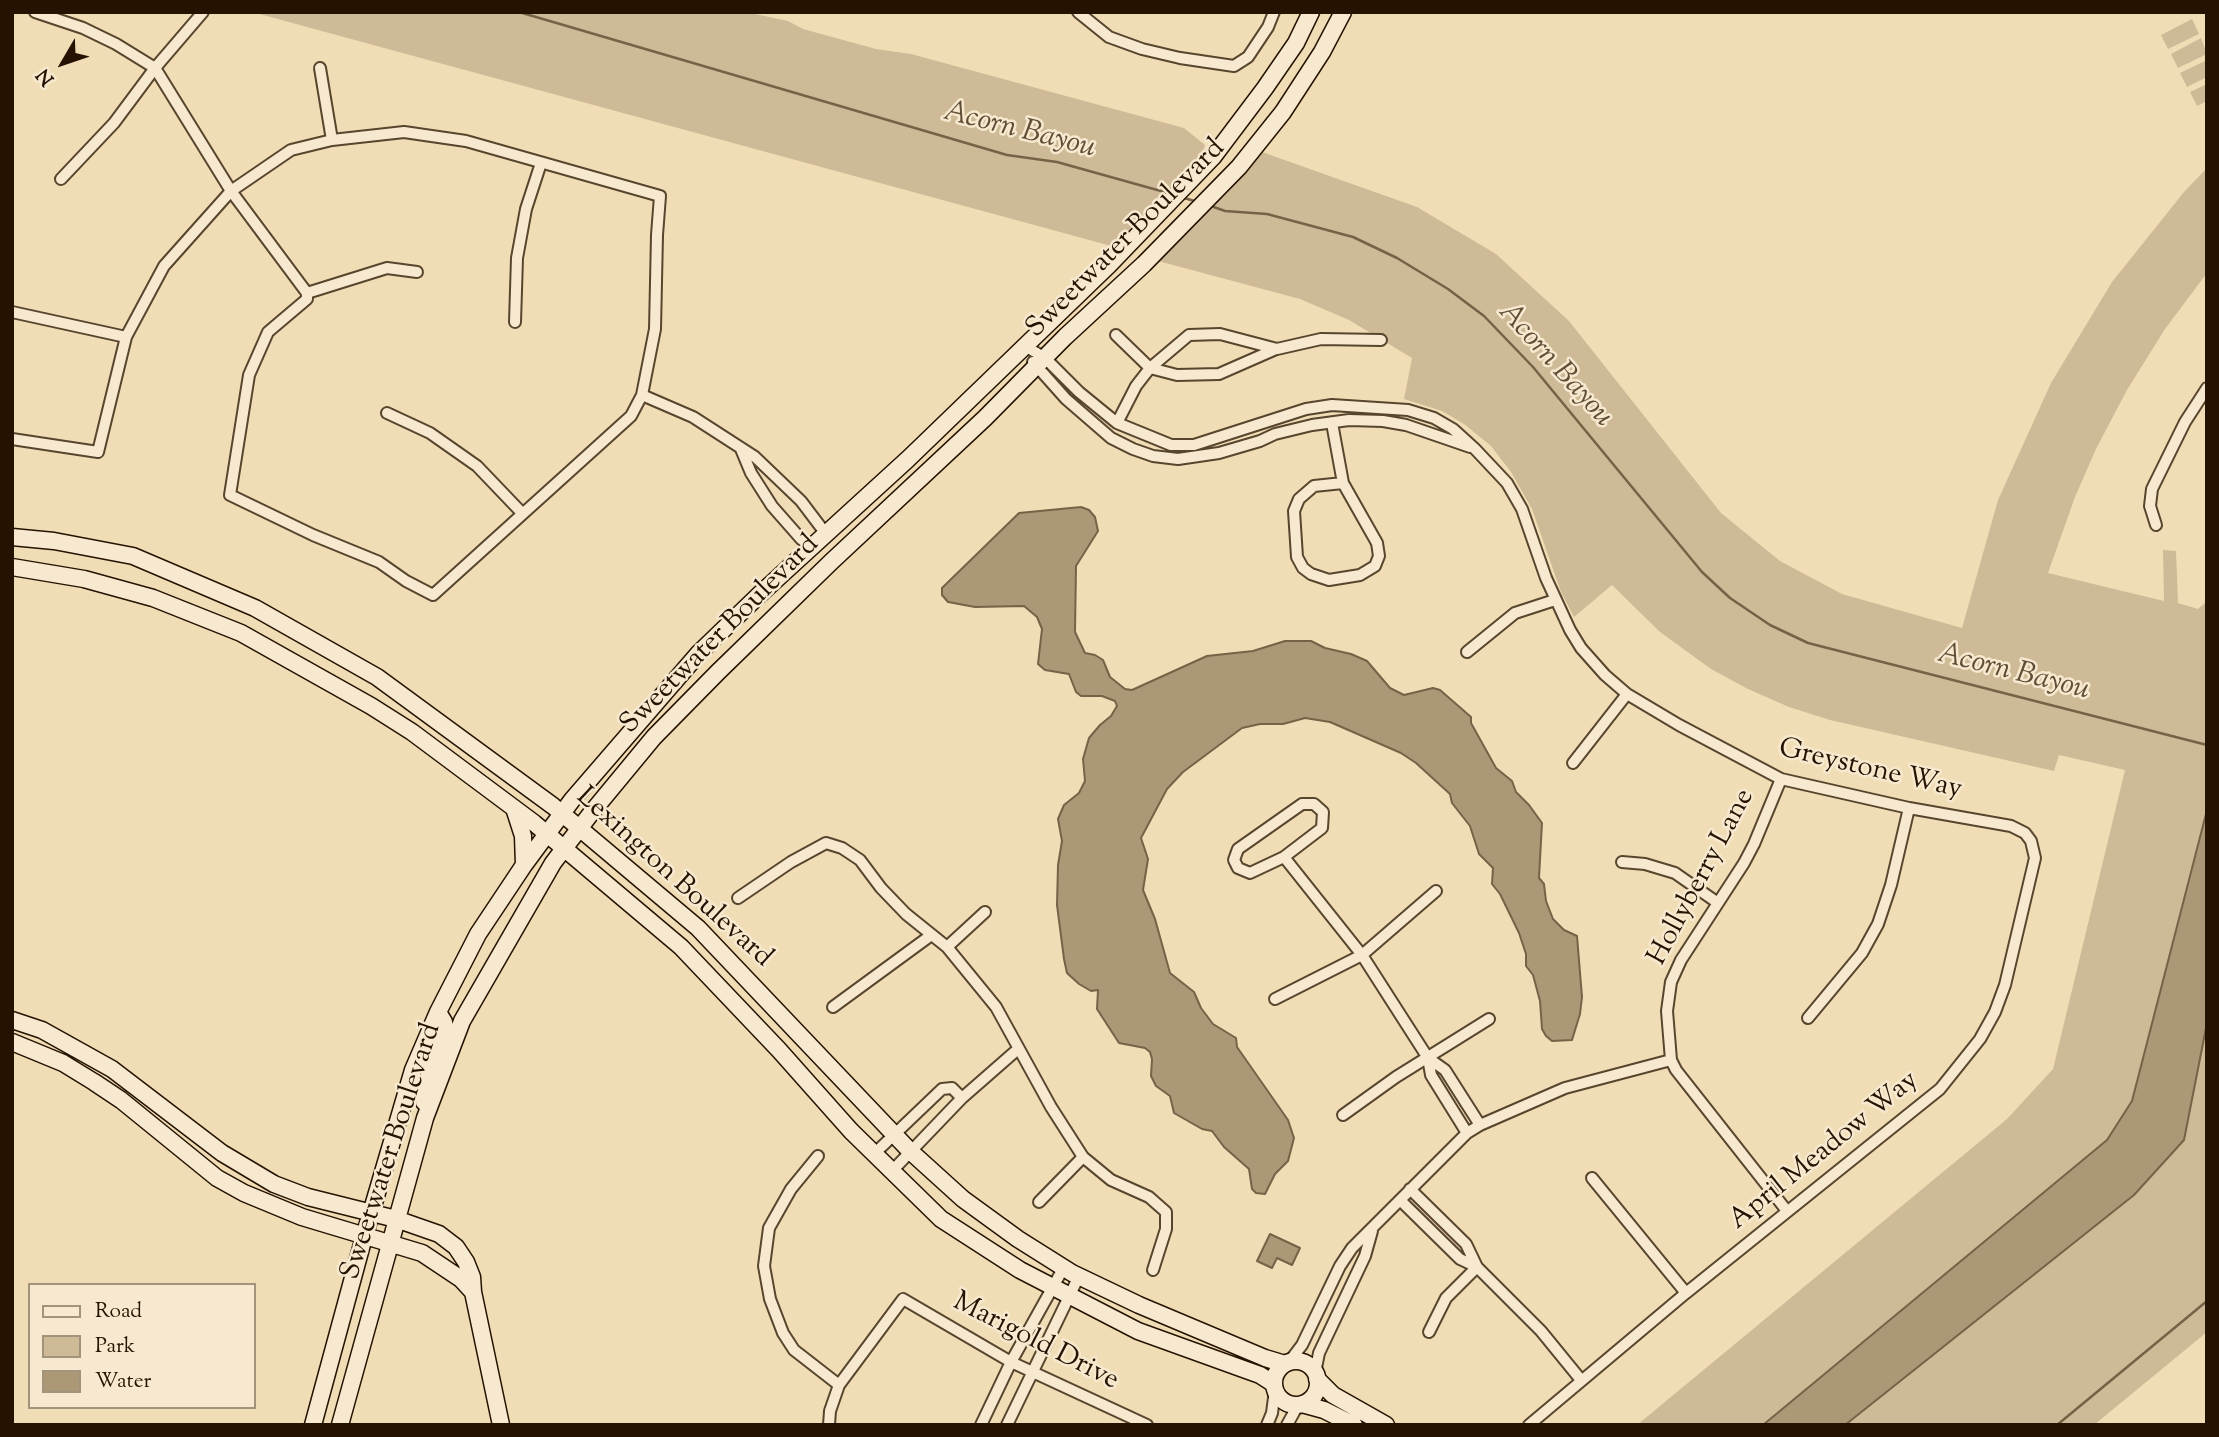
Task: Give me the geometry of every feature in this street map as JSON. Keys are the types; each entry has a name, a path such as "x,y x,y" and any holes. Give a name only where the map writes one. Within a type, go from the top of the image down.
{"main road":[{"name":"Sweetwater Boulevard","path":"313,1425 370,1214 413,1070 438,1012 478,934 524,865 632,729 699,653 908,459 1139,234 1213,157 1296,43 1311,12"},
{"name":"Sweetwater Boulevard","path":"340,1425 425,1118 462,1021 481,984 564,849 654,737 718,672 1167,241 1240,167 1283,112 1322,52 1343,12"},
{"path":"826,534 836,558"},
{"name":"Lexington Boulevard","path":"12,537 54,541 133,556 255,608 377,677 580,828 698,928 910,1151 963,1199 1017,1239 1079,1276 1139,1305 1265,1358 1287,1363"},
{"path":"812,547 836,558"},
{"name":"Lexington Boulevard","path":"12,567 84,579 153,598 241,633 371,706 514,808 681,947 779,1050 850,1131 941,1219 1020,1270 1069,1297 1138,1331 1260,1375 1275,1387"},
{"path":"241,633 255,608"},
{"path":"699,653 718,672"},
{"path":"443,756 457,734"},
{"path":"514,808 523,836 524,865"},
{"path":"681,947 698,928"},
{"path":"462,1021 453,1009 464,961"},
{"path":"425,1118 423,1110 429,1075 445,1029 438,1012"},
{"path":"12,1020 55,1037 112,1069 222,1153 274,1184 308,1197 396,1219 439,1234 456,1247 472,1277 501,1425"},
{"path":"12,1042 63,1063 121,1100 209,1171 244,1193 270,1205 364,1237 422,1253 461,1279 473,1293"},
{"path":"1353,1425 1324,1410 1282,1400 1275,1387 1277,1372 1287,1363 1304,1363 1333,1395 1385,1425"},
{"path":"1300,1404 1314,1395 1316,1376"}],"street":[{"path":"12,439 98,452 127,337 164,266 232,191 291,150 332,140 404,132 466,141 660,196 655,329 642,395 631,416 433,595 379,562 313,535 230,495 249,375 268,332 307,299 307,293 232,191 155,68 83,28 35,12"},
{"path":"61,179 114,123 155,68 203,12"},
{"path":"1078,12 1109,37 1143,49 1234,66 1248,57 1268,27 1274,12"},
{"path":"320,68 332,140"},
{"path":"515,321 517,258 526,209 541,163"},
{"path":"307,293 387,268 416,272"},
{"path":"12,312 127,337"},
{"path":"1117,423 1136,386 1150,368 1189,335 1220,334 1277,349"},
{"path":"1116,335 1150,368 1177,375 1219,373 1277,349 1321,339 1381,340"},
{"name":"Greystone Way","path":"1025,346 1066,399 1111,439 1153,456 1178,459 1219,453 1260,442 1275,434 1332,423 1367,420 1406,425 1475,449"},
{"name":"Greystone Way","path":"1040,363 1117,423 1171,445 1194,445 1307,409 1332,405 1409,410 1434,418 1452,429 1496,469 1519,505 1555,600 1581,648 1605,675 1627,694 1781,779 1909,808 2011,826 2025,832 2031,841"},
{"path":"2156,525 2150,506 2152,489 2185,422 2207,388"},
{"path":"642,395 694,417 755,457 801,501 826,534"},
{"path":"1406,425 1409,410"},
{"path":"387,413 430,433 477,466 522,513"},
{"path":"1332,423 1343,483 1377,543 1379,555 1375,566 1360,576 1329,580 1311,574 1303,568 1297,557 1294,511 1299,499 1314,486 1343,483"},
{"path":"1256,425 1260,442"},
{"path":"741,449 751,473 772,506 801,539 812,547"},
{"path":"1467,652 1515,613 1555,600"},
{"path":"1573,763 1627,694"},
{"name":"Hollyberry Lane","path":"1781,779 1754,844 1681,960 1671,982 1667,1011 1671,1060 1689,1088 1787,1211"},
{"path":"1302,804 1314,804 1323,812 1322,828 1284,857 1250,873 1238,868 1234,860 1238,849 1302,804"},
{"path":"1808,1018 1862,954 1878,924 1891,885 1909,808"},
{"name":"April Meadow Way","path":"1529,1425 1686,1293 1940,1089 1980,1039 1995,1012 2005,985 2035,858 2031,841"},
{"path":"738,898 791,862 826,843 842,848 860,860 881,888 930,936 947,947 996,1007 1083,1157 1111,1180 1149,1197 1166,1212 1166,1229 1153,1270"},
{"path":"1284,857 1362,955 1428,1058 1445,1070 1480,1125"},
{"path":"1622,862 1645,864 1675,873 1718,903"},
{"path":"1275,999 1362,955 1436,891"},
{"path":"947,947 985,912"},
{"path":"834,1007 930,936"},
{"path":"1343,1115 1489,1019"},
{"path":"47,1056 55,1037"},
{"path":"892,1171 962,1098 1018,1049"},
{"path":"1428,1058 1431,1075 1467,1133"},
{"path":"1287,1363 1302,1345 1340,1266 1352,1248 1467,1133 1564,1088 1671,1060"},
{"path":"874,1153 942,1089 951,1088 962,1098"},
{"path":"209,1171 222,1153"},
{"path":"818,1156 791,1189 769,1228 764,1266 770,1299 783,1333 794,1350 839,1385 830,1411 829,1425"},
{"path":"1039,1202 1083,1157"},
{"path":"1592,1178 1686,1293"},
{"path":"1410,1189 1466,1244 1477,1266 1541,1331 1581,1380"},
{"path":"1400,1200 1460,1259 1477,1266"},
{"path":"1316,1376 1319,1353 1365,1256 1373,1228"},
{"path":"1429,1332 1446,1298 1477,1266"},
{"path":"981,1425 1011,1362 1064,1267"},
{"path":"1007,1425 1079,1276"},
{"name":"Marigold Drive","path":"839,1385 903,1299 1032,1373 1147,1425"},
{"path":"1267,1425 1272,1413 1275,1387"},
{"path":"1287,1425 1300,1404"}],"green space":[{"path":"252,12 746,12 788,21 803,29 876,49 911,54 1184,128 1205,145 1197,168 1115,247"},
{"path":"2192,19 2199,34 2168,49 2161,35"},
{"path":"2201,38 2207,54 2178,68 2171,54"},
{"path":"2207,60 2207,77 2187,87 2180,73"},
{"path":"2207,84 2207,101 2197,106 2190,92"},
{"path":"1262,152 1417,207 1496,254 1569,321 1721,513 1780,561 1842,594 1962,628 1998,500 2051,383 2112,282 2184,192 2207,168 2207,273 2165,329 2127,390 2075,497 2048,573 2164,601 2163,550 2176,551 2178,603 2198,609 2207,601 2207,1332 2094,1425 1637,1425 2007,1119 2053,1069 2125,770 2059,755 2054,771 1830,720 1789,707 1711,669 1660,632 1612,585 1574,617 1561,592 1532,509 1511,472 1491,446 1464,424 1442,411 1404,399 1412,358 1349,320 1300,299 1158,261 1228,192"}],"water":[{"path":"1081,507 1089,510 1095,517 1098,531 1076,566 1075,632 1085,653 1103,660 1110,677 1125,689 1132,690 1207,656 1253,651 1285,641 1311,641 1367,661 1390,688 1404,695 1433,688 1440,690 1471,717 1471,723 1496,768 1512,781 1516,792 1542,823 1539,878 1544,884 1546,901 1553,919 1564,930 1577,936 1582,997 1572,1040 1552,1041 1542,1029 1540,1001 1533,975 1526,966 1526,954 1519,933 1500,894 1492,884 1493,868 1479,854 1470,826 1452,803 1450,794 1401,753 1330,722 1305,718 1283,724 1260,724 1242,728 1183,772 1167,789 1141,838 1148,859 1143,890 1155,919 1170,973 1194,992 1201,1008 1213,1024 1236,1038 1237,1047 1288,1120 1294,1138 1288,1161 1275,1174 1265,1194 1256,1193 1252,1189 1249,1169 1224,1147 1212,1131 1202,1129 1174,1113 1170,1096 1156,1086 1151,1076 1150,1052 1145,1048 1119,1043 1097,1009 1098,990 1091,991 1079,984 1067,973 1064,959 1057,905 1058,865 1062,841 1058,819 1064,805 1079,793 1085,781 1083,759 1089,738 1111,716 1117,706 1115,701 1102,696 1081,696 1076,692 1069,674 1045,670 1038,664 1042,629 1037,617 1024,606 975,607 948,602 942,595 942,588 1019,513"},
{"path":"2207,810 2207,1023 2184,1140 2134,1195 1845,1425 1763,1425 2107,1140 2132,1101"},
{"path":"1270,1234 1300,1248 1292,1265 1277,1258 1272,1268 1257,1261"}],"waterway":[{"name":"Acorn Bayou","path":"519,12 1007,155 1057,162 1168,193"},
{"name":"Acorn Bayou","path":"1184,198 1198,202"},
{"name":"Acorn Bayou","path":"1211,206 1225,211 1267,214 1353,237 1397,258 1448,289 1484,316 1533,367 1702,572 1730,598 1770,625 1808,643 2207,745"},
{"path":"2057,1425 2207,1301"}]}
